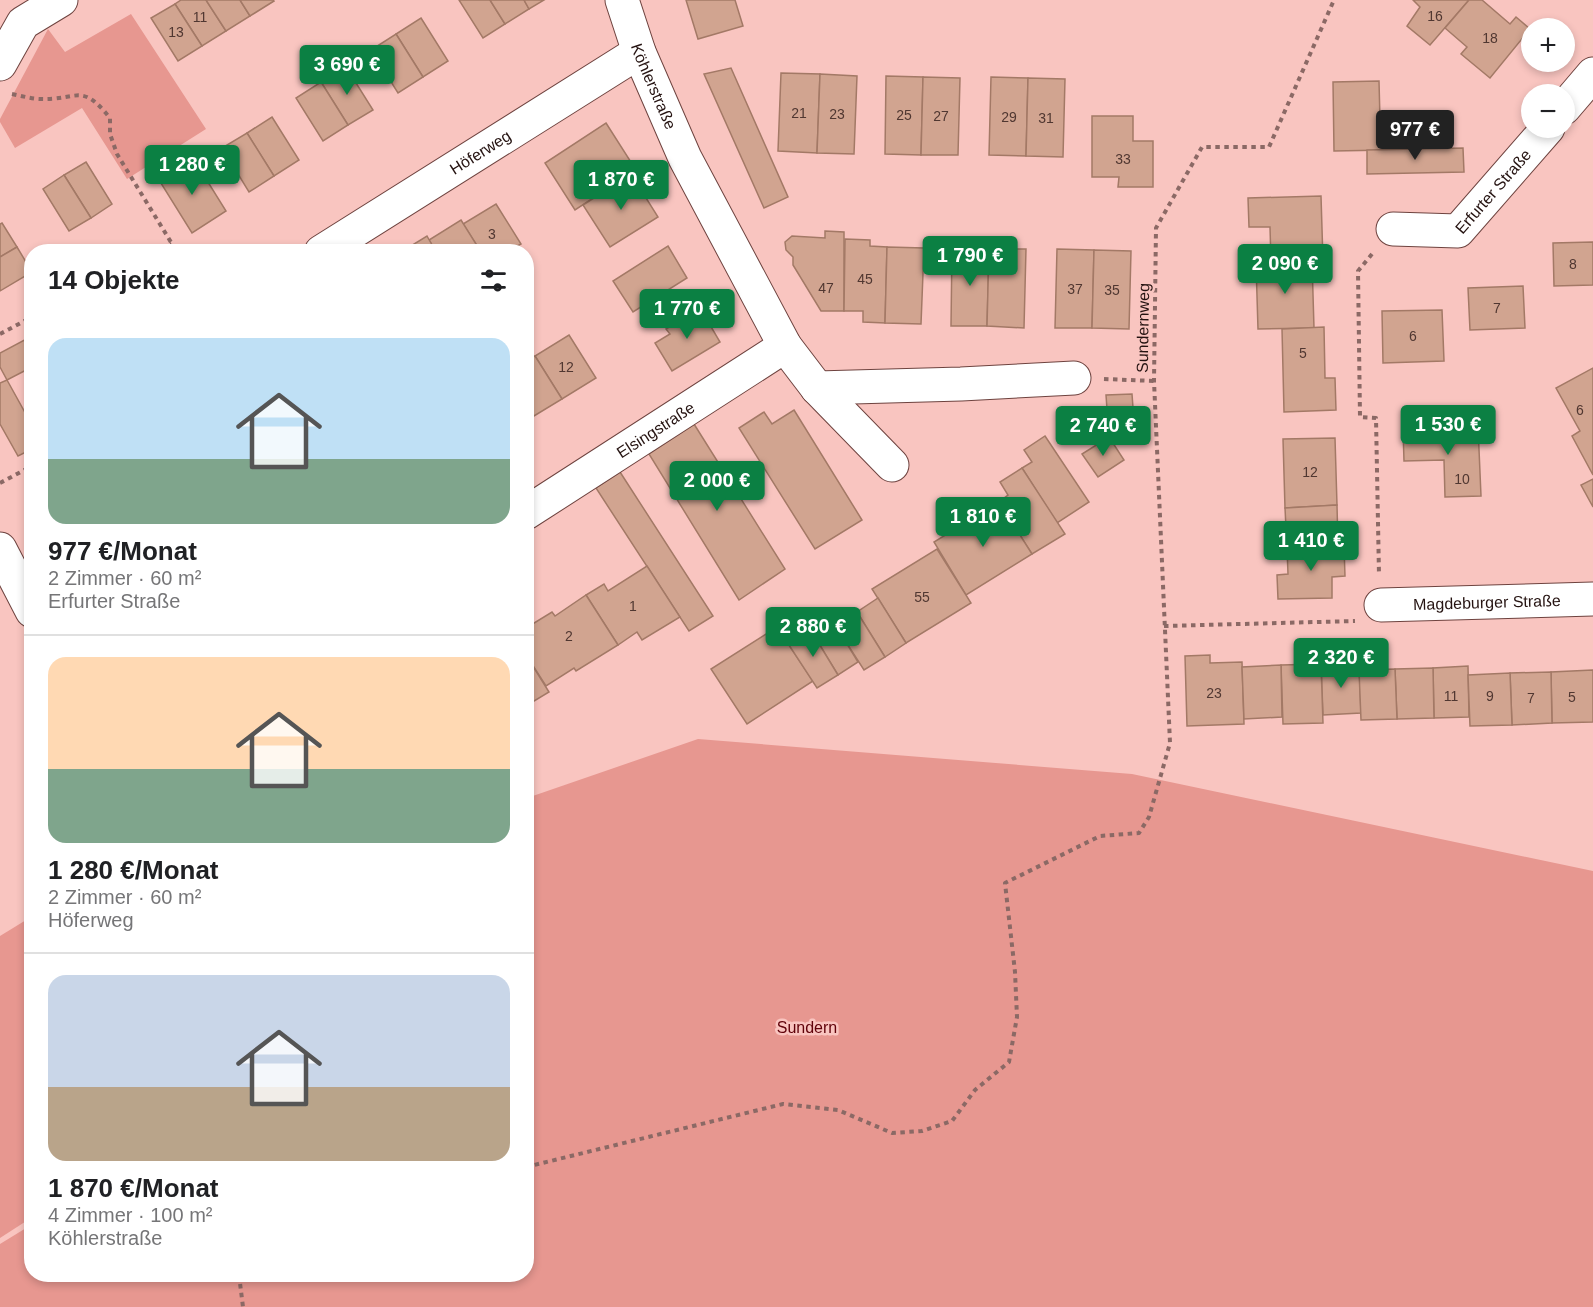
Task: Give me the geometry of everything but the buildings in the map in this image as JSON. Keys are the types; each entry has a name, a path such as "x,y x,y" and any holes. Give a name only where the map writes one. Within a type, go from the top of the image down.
{"street":[{"path":"0,64 23,23 61,0"},
{"name":"Köhlerstraße","path":"622,0 639,52 685,158 785,346 817,388 892,465"},
{"name":"Höferweg","path":"334,244 639,52"},
{"path":"1575,95 1593,74"},
{"name":"Erfurter Straße","path":"1393,229 1458,231 1539,138"},
{"name":"Elsingstraße","path":"534,508 785,346"},
{"path":"817,388 1074,378"},
{"path":"0,549 24,596"},
{"name":"Magdeburger Straße","path":"1381,605 1593,599"}],"path":[{"name":"Sundernweg","path":"534,1165 783,1104 838,1110 892,1133 922,1131 952,1121 975,1090 1009,1062 1017,1017 1015,972 1005,884 1101,836 1139,833 1149,817 1170,743 1154,381 1156,228 1202,147 1269,147 1334,0"},
{"path":"10,94 41,99 79,94 96,101 110,118 110,134 117,154 171,243"},
{"path":"1164,626 1381,621 1376,418 1360,417 1358,271 1393,229"},
{"path":"0,334 24,321"},
{"path":"1074,378 1154,381"},
{"path":"0,483 24,470"},
{"path":"240,1282 243,1307"}],"green space":[{"path":"131,14 206,129 127,179 82,108 15,148 0,119 48,29 65,52"},
{"name":"Sundern","path":"698,739 1132,774 1593,871 1593,1307 0,1307 0,1244 24,1229 24,1282 534,1282 534,796"},
{"path":"24,921 24,1223 0,1238 0,936"}]}
